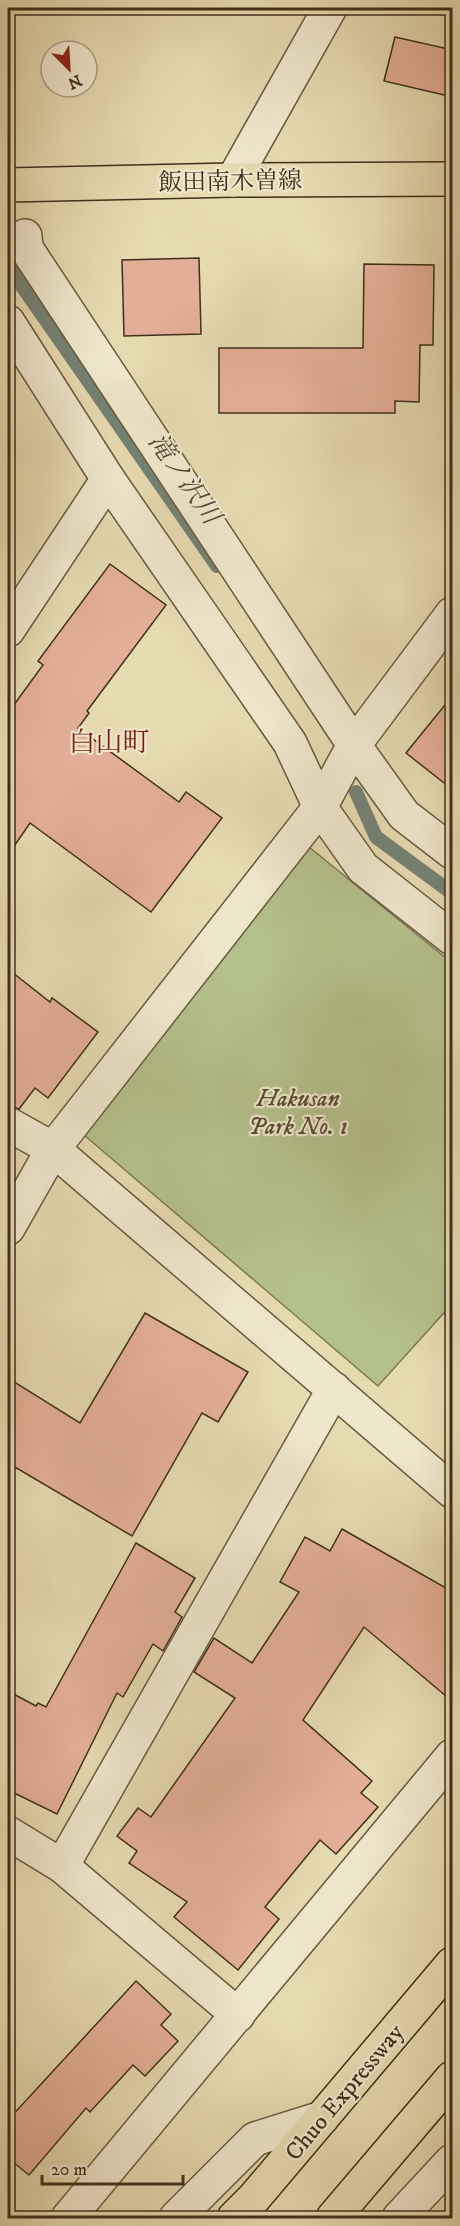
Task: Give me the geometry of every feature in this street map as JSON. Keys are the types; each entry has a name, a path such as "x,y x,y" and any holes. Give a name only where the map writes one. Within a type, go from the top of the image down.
{"main road":[{"name":"飯田南木曽線","path":"8,185 233,180 453,179"},
{"name":"Chuo Expressway","path":"234,2218 453,1964"},
{"path":"333,2218 453,2078"}],"street":[{"path":"233,180 330,8"},
{"path":"25,236 26,248 354,745 404,815 453,852"},
{"path":"8,322 108,479 290,743 320,807 363,868 453,938"},
{"path":"8,630 108,479"},
{"path":"8,1228 53,1149 320,807 354,745 453,614"},
{"path":"8,1124 53,1149 453,1491"},
{"path":"62,1866 334,1389"},
{"path":"68,2218 453,1756"},
{"path":"8,1833 62,1866 238,2015"},
{"path":"176,2218 255,2139 322,2118"},
{"path":"399,2218 453,2161"}],"green space":[{"name":"Hakusan Park No. 1","path":"309,847 452,963 452,1304 378,1386 84,1135"}],"building":[{"path":"395,37 453,50 453,97 384,81"},
{"path":"199,258 201,334 124,336 122,260"},
{"path":"364,264 434,265 433,345 420,345 419,402 395,401 395,413 219,413 219,348 363,348"},
{"path":"110,564 166,605 87,711 89,713 78,728 179,802 186,792 222,818 151,912 30,823 8,855 8,713 43,665 38,661"},
{"path":"453,695 453,790 406,753"},
{"path":"8,969 50,1002 52,998 98,1032 48,1098 35,1088 19,1109 8,1105"},
{"path":"145,1313 248,1372 218,1422 202,1413 132,1536 8,1463 8,1378 80,1423"},
{"path":"342,1529 453,1592 453,1702 364,1627 303,1720 372,1781 361,1793 378,1807 336,1854 320,1840 265,1907 279,1919 238,1970 174,1917 187,1902 129,1863 137,1851 117,1836 138,1808 151,1817 235,1698 194,1672 214,1638 252,1663 299,1592 280,1582 305,1537 330,1551"},
{"path":"136,1543 195,1578 175,1612 182,1617 163,1651 153,1644 123,1697 117,1693 57,1814 8,1790 8,1691 36,1706 38,1703 46,1707"},
{"path":"136,1981 171,2014 161,2025 178,2041 145,2076 133,2065 90,2112 86,2108 29,2175 8,2158 8,2120"}],"waterway":[{"name":"滝ノ沢川","path":"8,266 217,566"},
{"name":"滝ノ沢川","path":"356,792 376,837 452,893"}],"district":[{"name":"白山町","path":"109,742"}]}
